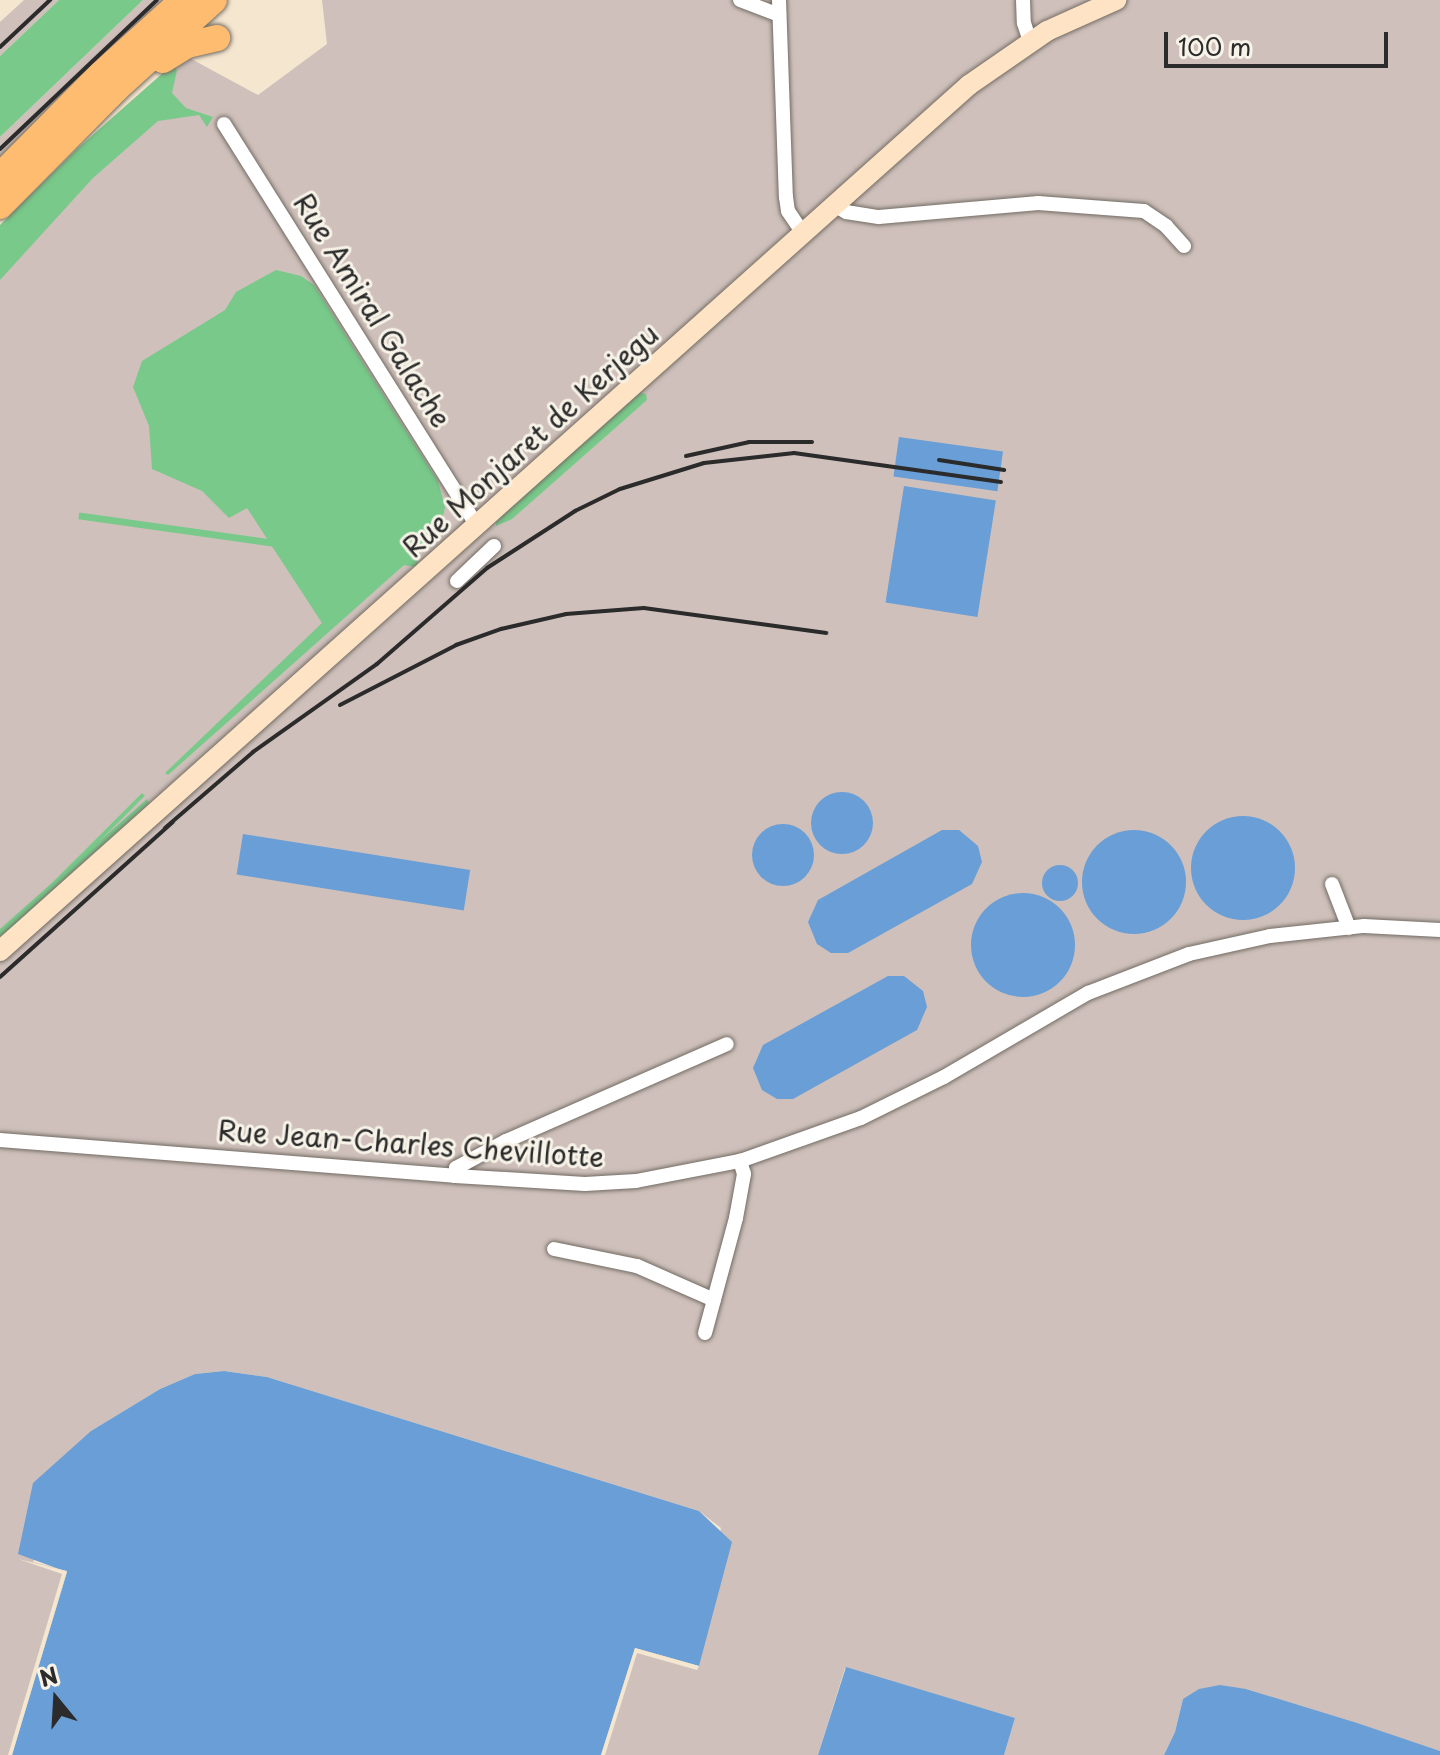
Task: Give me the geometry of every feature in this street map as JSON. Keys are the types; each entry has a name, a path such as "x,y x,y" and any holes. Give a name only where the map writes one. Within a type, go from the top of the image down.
{"highway":[{"path":"0,176 101,74 183,0"},
{"path":"0,206 116,89 214,0"},
{"path":"116,89 187,45 217,38"}],"street":[{"path":"740,0 779,8 786,197 788,211 803,233"},
{"path":"1023,0 1024,23 1030,41"},
{"name":"Rue Monjaret de Kerjegu","path":"0,951 969,85 1030,41 1116,0"},
{"name":"Rue Amiral Galache","path":"224,124 477,525"},
{"path":"834,205 846,212 879,217 1038,203 1144,211 1166,226 1184,246"},
{"path":"457,581 494,546"},
{"path":"1332,884 1349,928"},
{"name":"Rue Jean-Charles Chevillotte","path":"0,1140 455,1176 585,1184 636,1181 740,1161 834,1128 902,1099 1088,993 1135,972 1189,954 1270,936 1349,928 1440,930"},
{"path":"455,1176 456,1168 506,1141 727,1044"},
{"path":"705,1333 744,1174 740,1161"},
{"path":"554,1249 637,1266 714,1300"}],"shaded area":[{"path":"24,0 59,0 0,56 0,22"},
{"path":"143,0 167,0 0,160 0,137"},
{"path":"322,0 1440,0 1440,1751 1246,1689 1183,1699 1175,1732 1164,1755 1004,1755 1015,1718 845,1668 818,1755 601,1755 635,1648 698,1666 721,1528 699,1511 267,1377 224,1371 195,1374 160,1389 91,1431 33,1562 67,1571 12,1755 0,1755 0,232 184,55 258,95 327,44"}],"green space":[{"path":"59,0 143,0 0,137 0,56"},
{"path":"173,64 177,70 172,93 186,108 213,117 207,127 199,115 158,121 93,178 0,280 0,225 78,148"},
{"path":"276,270 301,276 314,285 438,481 445,507 440,533 168,775 165,773 322,623 247,508 229,518 202,491 152,469 149,426 133,387 142,361 225,310 236,292"},
{"path":"640,393 646,394 647,400 512,519 496,526 496,522 529,491"},
{"path":"79,512 418,560 417,567 78,519"},
{"path":"142,793 145,796 10,931 7,928"},
{"path":"147,799 149,803 0,937 0,929"}],"water":[{"path":"899,437 1003,452 997,491 893,477"},
{"path":"904,486 996,501 977,617 886,603"},
{"path":"842,792 854,794 864,801 871,811 871,835 864,845 854,852 842,854 830,852 820,845 813,835 811,823 813,811 820,801 830,794"},
{"path":"1243,816 1263,820 1280,831 1291,848 1295,868 1291,888 1280,905 1263,916 1243,920 1223,916 1206,905 1195,888 1191,868 1195,848 1206,831 1223,820"},
{"path":"783,824 795,826 805,833 812,843 812,867 805,877 795,884 783,886 771,884 761,877 754,867 752,855 754,843 761,833 771,826"},
{"path":"942,830 959,830 978,846 982,862 972,884 848,953 831,953 817,944 808,922 818,900"},
{"path":"1134,830 1154,834 1171,845 1182,862 1186,882 1182,902 1171,919 1154,930 1134,934 1114,930 1097,919 1086,902 1082,882 1086,862 1097,845 1114,834"},
{"path":"243,834 470,870 464,910 237,874"},
{"path":"1060,865 1072,871 1078,883 1072,895 1060,901 1048,895 1042,883 1048,871"},
{"path":"1023,893 1043,897 1060,908 1071,925 1075,945 1071,965 1060,982 1043,993 1023,997 1003,993 986,982 975,965 971,945 975,925 986,908 1003,897"},
{"path":"888,976 904,976 923,991 927,1007 917,1030 793,1099 777,1099 762,1090 753,1068 763,1045"},
{"path":"224,1371 267,1377 699,1511 732,1542 699,1666 635,1648 601,1755 12,1755 67,1572 18,1554 33,1483 91,1431 160,1389 195,1374"},
{"path":"846,1667 1015,1718 1004,1755 818,1755"},
{"path":"1220,1685 1246,1689 1357,1723 1440,1751 1440,1755 1164,1755 1175,1732 1183,1699 1199,1689"}],"pier":[{"path":"18,1559 67,1571 12,1755 8,1755 62,1574"},
{"path":"635,1648 699,1666 697,1670 637,1653 605,1755 601,1755"}],"railway":[{"path":"0,47 50,0"},
{"path":"0,149 157,0"},
{"path":"686,456 749,442 812,442"},
{"path":"165,828 253,752 377,664 487,568 575,511 620,489 704,463 794,453 1001,482"},
{"path":"939,460 1004,470"},
{"path":"340,705 456,645 501,629 566,614 644,608 826,633"},
{"path":"0,977 173,822"}]}
